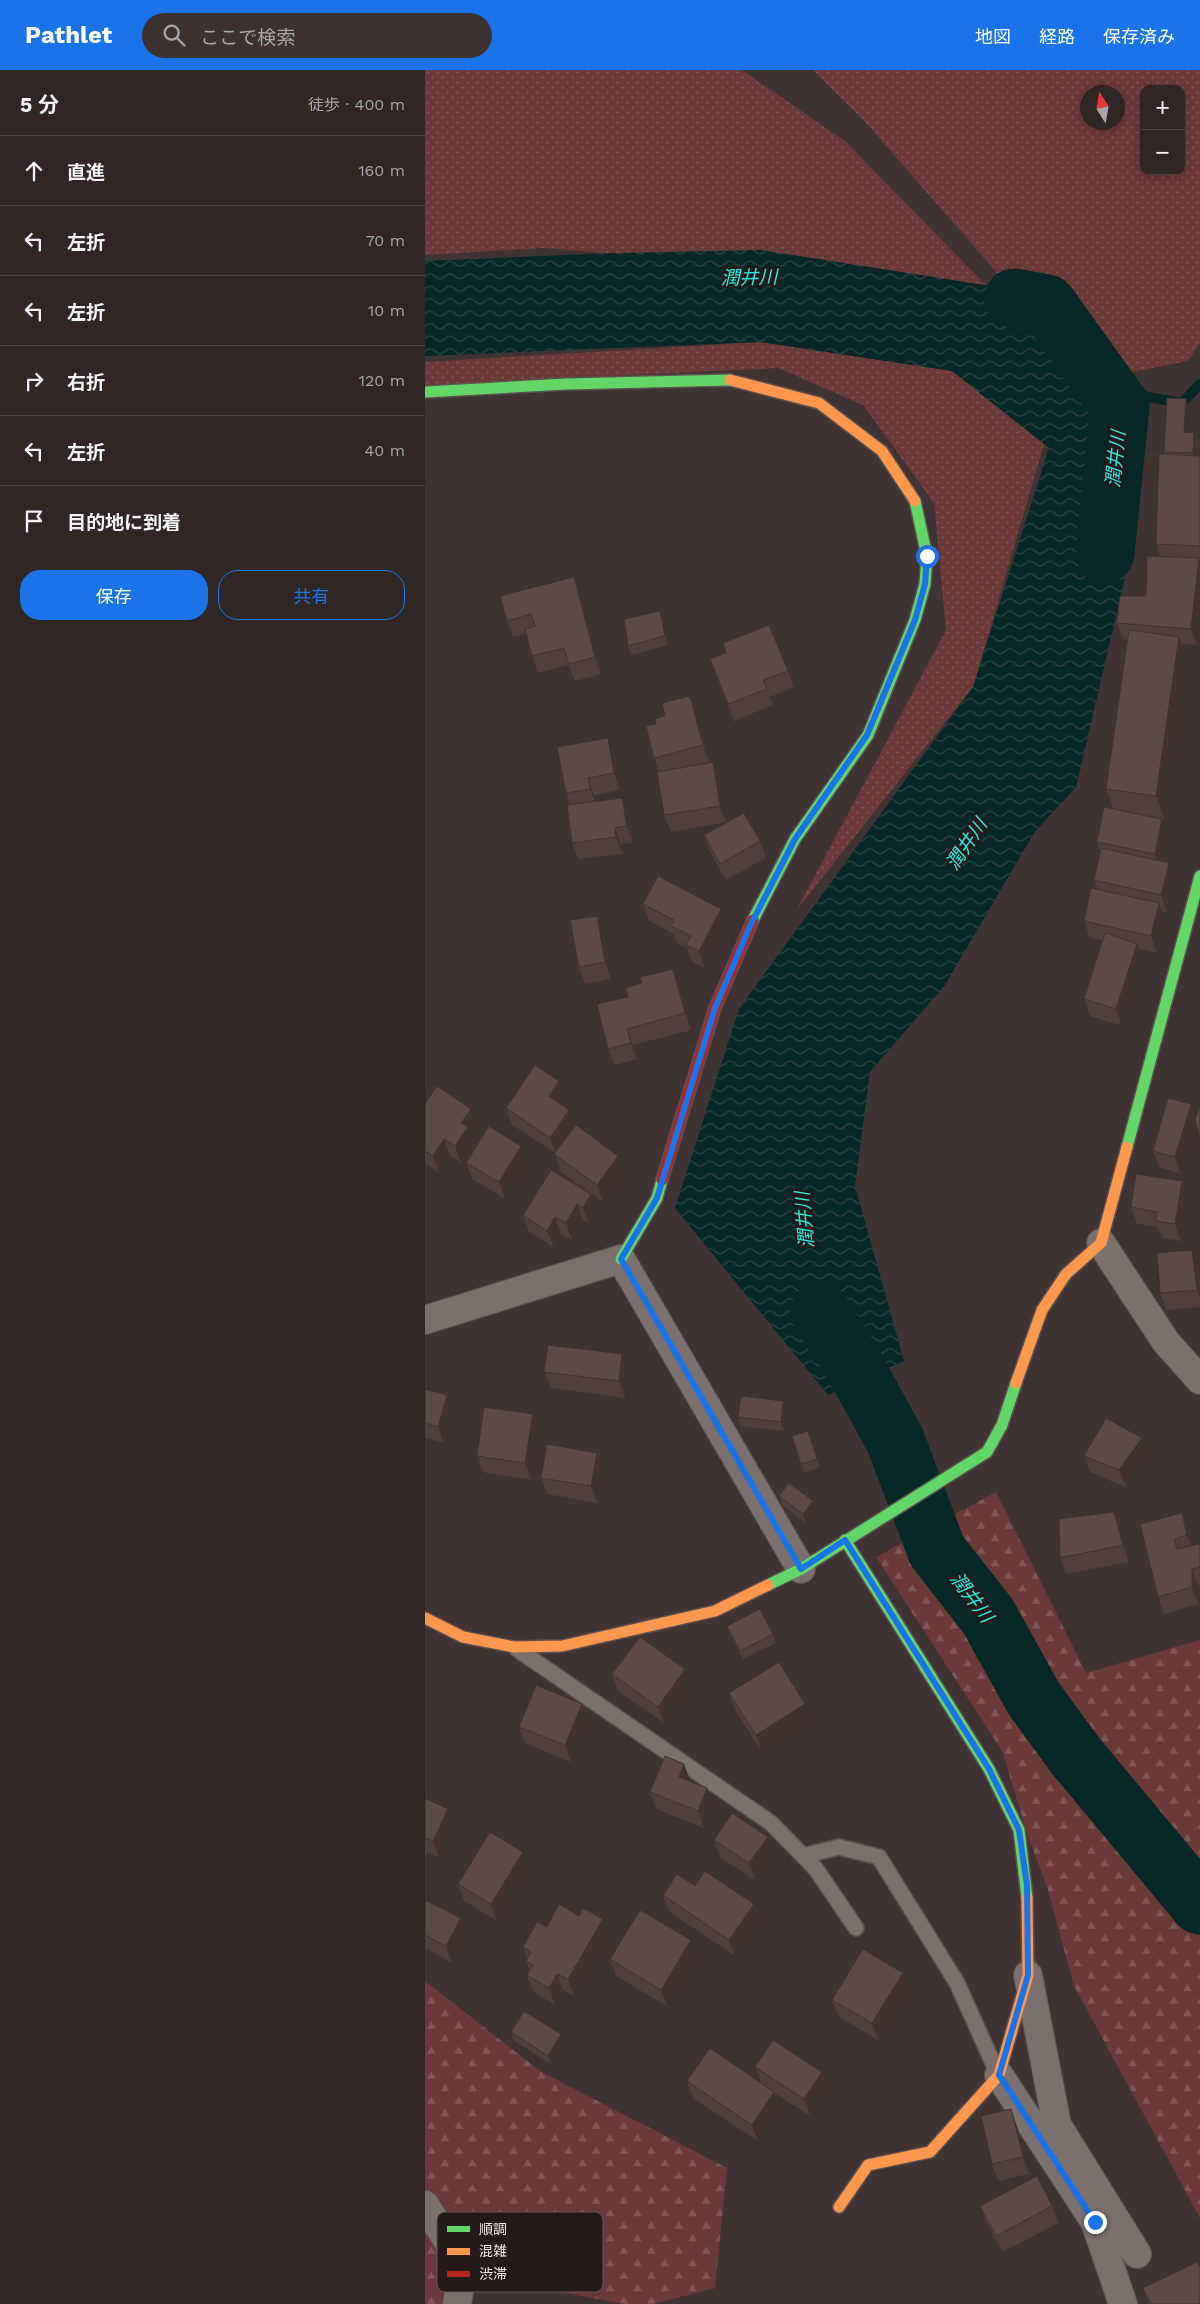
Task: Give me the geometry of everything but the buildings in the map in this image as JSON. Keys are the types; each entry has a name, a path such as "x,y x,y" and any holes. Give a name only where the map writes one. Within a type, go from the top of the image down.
{"street":[{"path":"425,392 566,384 732,380 819,403 882,452 917,505 927,556 925,584 915,620 867,735 795,839 750,926 715,1008 657,1198 621,1259 425,1320"},
{"path":"425,1618 463,1637 513,1647 563,1646 715,1611 801,1569 987,1452 1002,1425 1043,1310 1066,1274 1101,1243 1200,876"},
{"path":"1101,1243 1166,1342 1200,1380"},
{"path":"621,1259 801,1569"},
{"path":"845,1540 989,1769 1019,1830 1027,1885 1028,1975 1057,2125 1137,2254"},
{"path":"839,2206 868,2166 930,2152 999,2075 1028,1975"},
{"path":"999,2075 1095,2222 1123,2304"},
{"path":"425,2205 437,2224"}],"lane":[{"path":"513,1647 771,1824 816,1869 856,1928"},
{"path":"803,1856 839,1847 879,1857 957,1983 999,2075"}],"green space":[{"path":"425,70 742,70 845,141 986,285 544,248 425,255"},
{"path":"813,70 1200,70 1200,343 1188,361 1127,373 1067,287 998,274 866,123"},
{"path":"761,342 952,371 1047,434 973,687 796,911 946,630 934,503 863,405 778,368 425,385 425,362"},
{"path":"996,1492 1086,1673 1200,1640 1200,2218 1074,1986 1048,1890 1030,1842 1002,1751 876,1557"},
{"path":"425,1981 540,2071 727,2168 715,2288 653,2304 624,2304 561,2292 603,2292 603,2212 437,2212 437,2292 466,2292 458,2304 425,2304"}],"water":[{"path":"761,250 1061,297 1134,539 1076,787 1034,833 945,985 870,1072 855,1186 904,1361 828,1395 675,1208 739,1009 973,687 1049,448 952,371 761,342 425,356 425,261 615,253"}],"waterway":[{"name":"潤井川","path":"1014,298 1047,304 1120,406 1105,553"},
{"path":"1120,406 1137,395 1182,403 1200,384"},
{"name":"潤井川","path":"820,1312 855,1367 895,1440 937,1551 988,1616 1034,1699 1075,1755 1200,1905"}],"traffic: fast":[{"path":"425,392 566,384 730,380"},
{"path":"753,920 795,839 868,735 915,620 925,584 927,556 915,501"},
{"path":"1127,1147 1200,876"},
{"path":"621,1259 657,1198 662,1180"},
{"path":"768,1585 801,1569 987,1452 1002,1425 1016,1383"},
{"path":"845,1540 989,1769 1019,1830 1027,1898"}],"traffic: slow":[{"path":"730,380 819,403 882,451 915,501"},
{"path":"1016,1383 1042,1310 1066,1274 1101,1243 1127,1147"},
{"path":"425,1618 463,1637 514,1647 562,1646 715,1611 768,1585"},
{"path":"839,2207 868,2165 930,2152 999,2075 1028,1975 1027,1898"}],"traffic: jam":[{"path":"662,1180 715,1008 753,920"}],"route":[{"path":"927,556 925,584 915,620 867,735 795,839 750,926 715,1008 657,1198 621,1259 801,1569 845,1540 989,1769 1019,1830 1027,1885 1028,1975 999,2075 1095,2222"}]}
